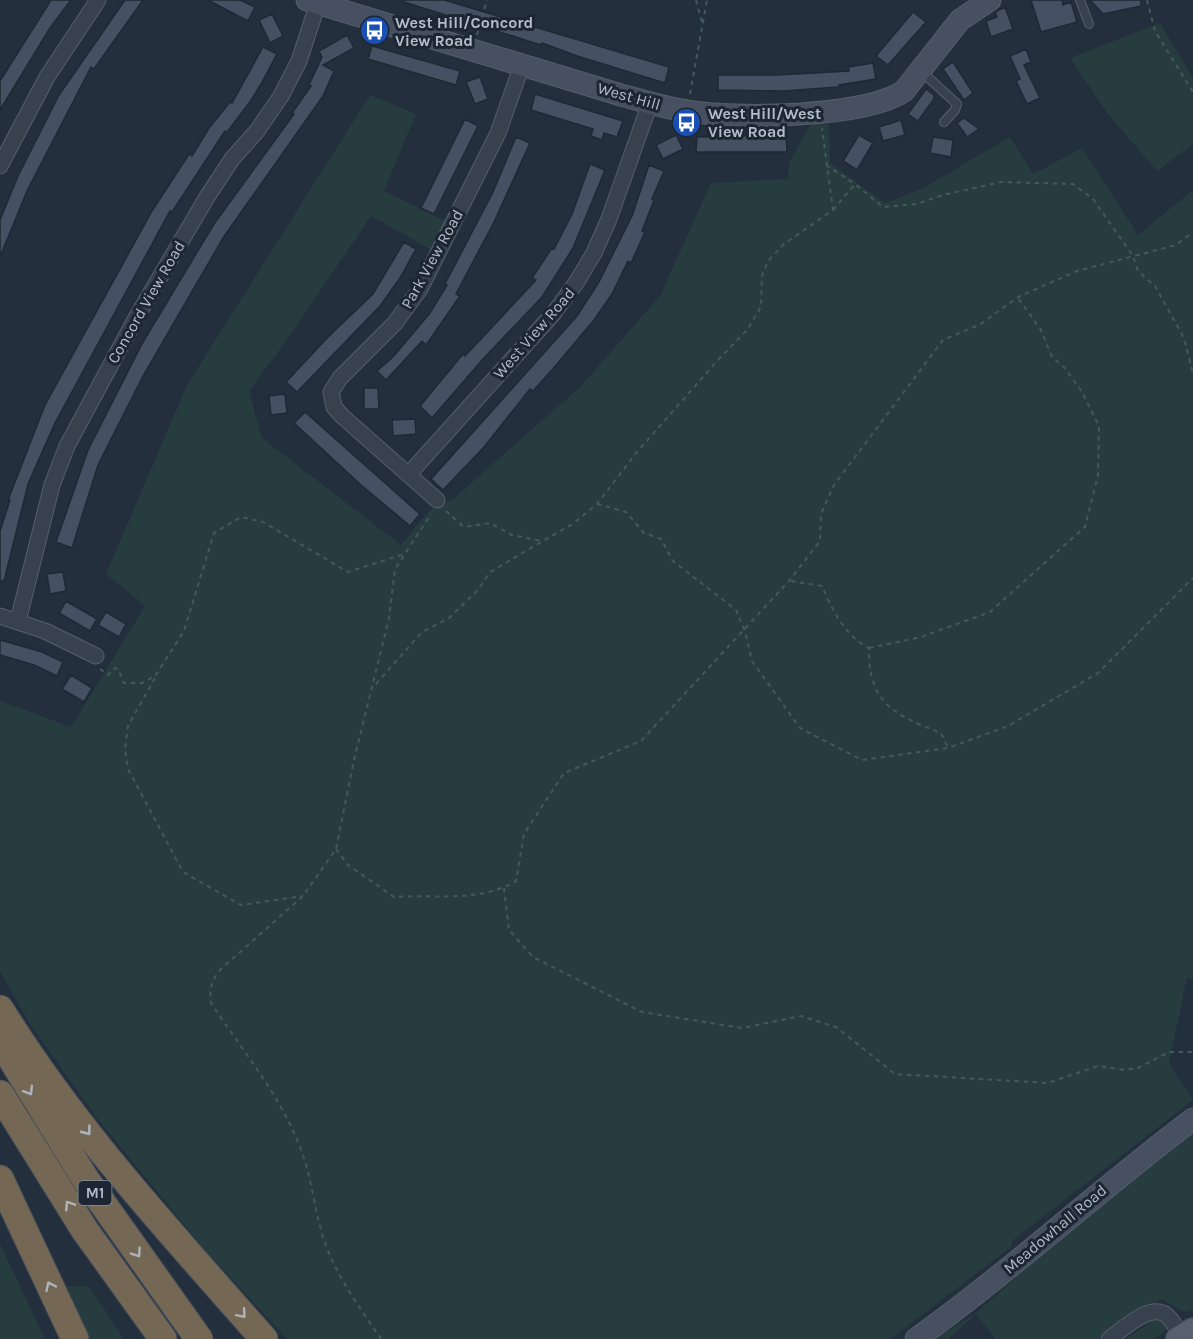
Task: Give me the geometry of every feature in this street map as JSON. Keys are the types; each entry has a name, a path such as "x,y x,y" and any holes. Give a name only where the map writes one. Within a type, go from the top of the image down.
{"highway":[{"path":"0,1009 26,1051 134,1192 264,1339"},
{"name":"M1","path":"0,1040 86,1180 199,1339"},
{"name":"M1","path":"0,1094 84,1229 163,1339"},
{"path":"0,1179 75,1339"}],"street":[{"path":"0,165 47,77 98,0"},
{"name":"West Hill","path":"313,2 650,103 688,111 822,113 850,109 896,96 904,91 960,20 990,0"},
{"name":"Concord View Road","path":"18,621 52,485 67,446 136,318 207,197 232,159 257,131 281,96 299,61 313,2"},
{"name":"Park View Road","path":"437,500 342,416 334,407 331,392 340,378 395,323 420,289 498,133 522,64"},
{"name":"West View Road","path":"409,474 553,314 576,283 594,253 609,219 650,103"},
{"path":"0,616 45,631 96,656"},
{"name":"Meadowhall Road","path":"916,1339 973,1298 1073,1213 1193,1119"},
{"path":"1109,1339 1143,1316 1154,1312 1163,1313 1184,1336"}],"lane":[{"path":"1080,0 1089,24"},
{"path":"920,70 957,104 956,110 944,122"}],"path":[{"path":"473,50 487,0"},
{"path":"696,0 702,25"},
{"path":"688,111 707,0"},
{"path":"1147,0 1155,32 1193,92"},
{"path":"822,113 826,165 833,210"},
{"path":"826,165 855,184 883,207 917,204 942,195 1001,182 1073,184 1092,200 1133,256 1137,271 1155,286 1184,338 1193,374"},
{"path":"374,686 422,632 449,618 478,590 490,572 574,523 597,504 644,444 747,330 761,307 762,276 768,261 784,244 833,210 855,184"},
{"path":"336,849 348,865 394,897 427,894 477,896 504,888 516,881 524,834 564,773 641,741 789,581 820,541 821,514 834,485 942,340 981,324 1018,297 1077,271 1176,245 1193,232"},
{"path":"789,581 822,586 831,608 856,642 869,648 921,637 990,612 1085,527 1098,475 1099,426 1082,392 1064,368 1052,357 1041,330 1018,297"},
{"path":"381,1339 337,1271 324,1240 301,1148 290,1124 260,1074 211,1003 210,991 213,979 222,969 303,896 336,849 354,760 389,618 395,569 426,524 437,500 464,527 490,523 512,535 543,541"},
{"path":"597,504 626,512 644,533 661,539 673,561 736,610 745,630 752,662 800,728 862,759 948,748 1008,726 1098,673 1193,578"},
{"path":"303,896 241,905 183,872 129,769 124,749 128,726 155,676 184,632 214,533 241,517 263,522 348,573 404,554"},
{"path":"869,648 873,687 885,705 906,720 941,733 948,748"},
{"path":"96,656 99,669 108,675 116,668 118,669 124,683 142,683 155,676"},
{"path":"504,888 509,930 533,957 642,1012 742,1028 801,1016 836,1027 895,1074 1048,1083 1098,1066 1124,1070 1138,1068 1169,1052 1193,1052"}],"green space":[{"path":"1160,23 1193,78 1193,144 1157,171 1108,114 1070,58"},
{"path":"370,95 416,114 384,191 445,221 430,249 371,216 289,337 249,391 262,438 401,545 430,511 444,502 451,501 581,386 660,296 711,183 788,179 789,163 811,124 829,124 830,163 885,203 922,189 1010,137 1033,174 1082,148 1138,235 1193,190 1193,980 1187,977 1169,1064 1193,1100 1013,1240 1010,1248 890,1339 287,1339 200,1244 96,1117 28,1021 0,971 0,701 71,727 145,606 106,574 187,385"},
{"path":"1193,1130 1193,1311 1185,1312 1161,1299 1098,1339 995,1339 976,1314 948,1339 935,1339 976,1313 1072,1228"},
{"path":"0,1244 45,1339 0,1339"},
{"path":"61,1286 89,1286 124,1339 86,1339"},
{"path":"1158,1318 1169,1328 1155,1339 1125,1339"}],"building":[{"path":"51,0 71,0 50,28 0,110 0,81"},
{"path":"125,0 143,0 94,69 91,67 27,191 0,257 0,220 18,176 59,95"},
{"path":"208,0 240,0 255,7 248,21"},
{"path":"404,0 444,0 669,67 665,83 404,2"},
{"path":"1031,0 1062,0 1063,5 1071,2 1077,22 1041,32"},
{"path":"1090,0 1141,0 1141,6 1103,14"},
{"path":"1005,7 1013,29 991,37 986,21 997,17 995,12"},
{"path":"913,12 926,22 888,65 876,56"},
{"path":"272,14 283,36 270,43 259,20"},
{"path":"347,35 354,48 323,65 334,71 323,96 223,238 143,376 98,465 72,548 56,542 88,450 143,342 214,224 294,114 292,113 311,86 309,85 322,57 319,51"},
{"path":"372,46 460,71 456,85 368,59"},
{"path":"263,47 277,54 261,84 250,102 227,132 225,131 172,212 170,211 55,423 28,484 4,581 0,581 0,531 10,500 8,500 45,405 152,211 189,154 192,156 209,128 230,102 232,103"},
{"path":"1026,49 1031,62 1024,65 1040,98 1027,104 1016,81 1020,79 1010,56"},
{"path":"953,62 973,93 964,100 943,69"},
{"path":"873,63 876,79 839,85 839,87 783,91 718,90 718,75 777,75 849,71 848,67"},
{"path":"480,77 488,99 475,104 466,82"},
{"path":"926,89 934,95 934,99 918,121 908,114"},
{"path":"535,94 623,121 617,137 604,133 602,140 591,136 593,129 531,110"},
{"path":"964,118 979,129 967,137 957,123"},
{"path":"465,119 478,126 434,214 421,208"},
{"path":"901,120 905,135 883,141 879,127"},
{"path":"676,135 683,149 663,159 656,145"},
{"path":"786,135 787,152 696,152 697,137"},
{"path":"859,135 873,143 857,170 843,161"},
{"path":"516,137 530,143 494,222 456,294 460,296 426,345 422,341 386,380 377,371 393,357 430,313 447,285 445,284 493,192"},
{"path":"933,137 953,140 951,157 930,153"},
{"path":"590,164 605,170 573,248 542,297 483,359 432,418 420,406 463,354 465,356 536,280 532,278 552,248 554,249 572,214"},
{"path":"649,165 664,171 642,231 645,232 631,263 628,261 612,294 594,320 552,370 533,391 530,389 484,447 443,490 431,479 577,316 599,282 632,216"},
{"path":"404,242 416,249 400,278 380,306 297,392 286,382 373,294"},
{"path":"364,388 378,388 379,409 364,409"},
{"path":"285,394 287,413 271,415 269,396"},
{"path":"305,412 420,514 410,526 361,485 294,423"},
{"path":"415,419 416,434 393,436 392,420"},
{"path":"63,572 66,591 50,594 47,574"},
{"path":"66,601 97,619 90,631 59,613"},
{"path":"106,612 126,624 119,637 98,625"},
{"path":"0,640 42,652 63,662 57,676 34,665 0,655"},
{"path":"71,675 92,688 84,702 62,689"}],"place":[{"name":"West Hill/Concord View Road","path":"374,31"},
{"name":"West Hill/West View Road","path":"687,122"}]}
